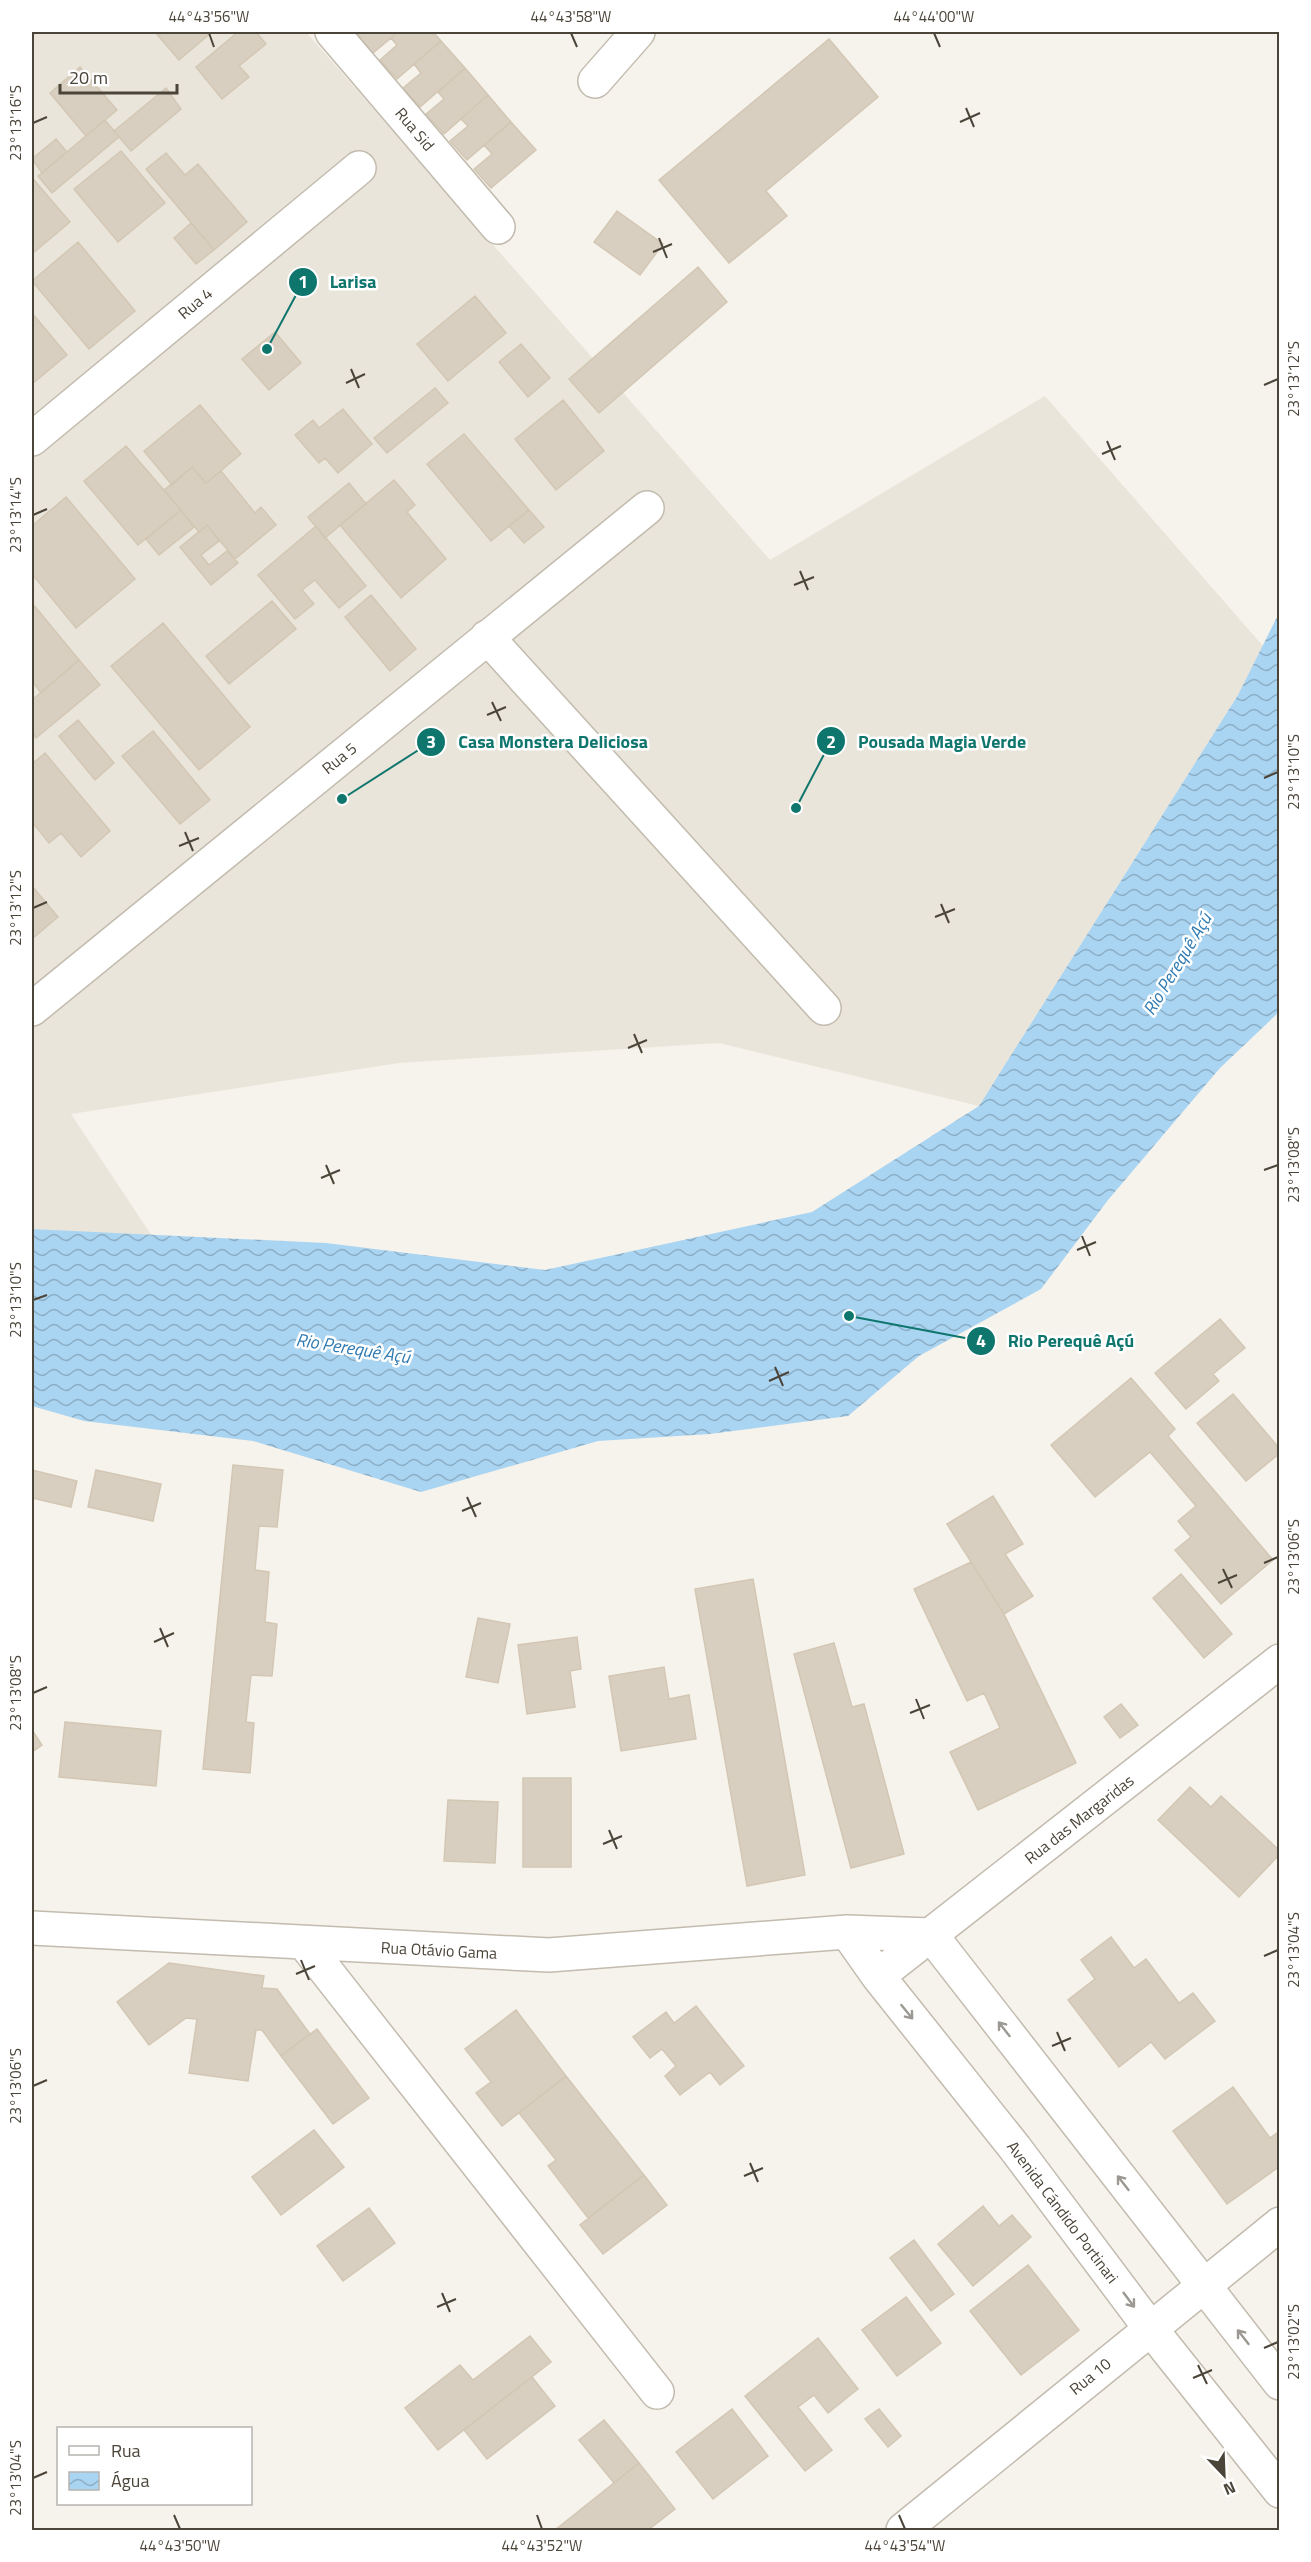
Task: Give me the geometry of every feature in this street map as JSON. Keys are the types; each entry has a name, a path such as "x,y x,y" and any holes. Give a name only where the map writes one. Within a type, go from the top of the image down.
{"street":[{"name":"Rua Sid","path":"332,32 498,227"},
{"path":"595,81 638,32"},
{"name":"Rua 4","path":"32,439 359,168"},
{"name":"Rua 5","path":"32,1008 647,508"},
{"path":"487,637 824,1008"},
{"name":"Rua das Margaridas","path":"878,1976 1280,1661"},
{"name":"Rua Otávio Gama","path":"32,1928 549,1955 847,1932 931,1935"},
{"name":"Avenida Cándido Portinari","path":"847,1932 878,1976 1015,2148 1150,2328 1280,2491"},
{"path":"931,1935 1280,2383"},
{"path":"305,1944 657,2392"},
{"name":"Rua 10","path":"903,2530 1280,2224"}],"shaded area":[{"path":"32,32 306,32 770,560 1045,396 1263,646 1238,695 979,1106 719,1043 399,1063 71,1114 152,1236 32,1229"}],"water":[{"path":"1279,613 1279,1012 1220,1068 1108,1200 1041,1289 919,1356 848,1416 710,1434 598,1441 421,1492 253,1441 84,1421 32,1406 32,1229 326,1243 545,1270 812,1212 979,1106 1238,695"}],"building":[{"path":"155,32 212,32 179,60"},
{"path":"238,32 256,32 266,44 239,66 249,77 222,99 196,67"},
{"path":"398,32 373,53 356,33"},
{"path":"398,32 433,32 441,41 397,79 380,60 397,45 391,38"},
{"path":"829,39 878,97 766,191 787,216 729,263 659,180"},
{"path":"441,41 465,68 420,107 403,88 421,73 414,64"},
{"path":"80,67 117,110 86,136 50,93"},
{"path":"465,68 488,95 444,134 426,114 444,99 438,92"},
{"path":"166,88 181,109 131,151 114,131"},
{"path":"488,95 511,122 467,160 450,141 468,126 461,119"},
{"path":"105,120 119,137 52,193 38,176"},
{"path":"511,122 536,150 491,188 474,169 492,154 484,145"},
{"path":"56,139 67,152 42,173 32,159"},
{"path":"121,151 165,203 118,242 74,189"},
{"path":"166,153 185,175 198,164 247,222 214,250 146,169"},
{"path":"34,180 70,222 32,254 32,182"},
{"path":"617,211 663,244 640,275 594,242"},
{"path":"191,223 214,250 196,264 174,238"},
{"path":"78,242 135,311 89,349 32,281"},
{"path":"698,267 727,302 599,413 569,379"},
{"path":"475,296 506,333 448,381 417,344"},
{"path":"32,313 67,355 32,384"},
{"path":"275,332 301,363 269,390 242,359"},
{"path":"521,344 550,378 528,397 499,362"},
{"path":"435,388 448,403 387,453 374,438"},
{"path":"563,400 604,451 556,490 515,439"},
{"path":"200,405 241,454 206,483 192,467 172,485 144,451"},
{"path":"343,409 372,444 338,473 325,458 319,463 295,435 313,420 319,428"},
{"path":"464,434 529,510 491,541 427,464"},
{"path":"126,446 181,510 138,545 84,481"},
{"path":"192,467 206,483 221,471 255,513 261,507 276,525 235,559 207,525 199,532 164,490"},
{"path":"394,480 415,505 407,512 446,559 401,598 340,525"},
{"path":"349,483 366,504 325,538 308,517"},
{"path":"66,497 135,579 76,628 32,574 32,526"},
{"path":"181,510 194,527 159,555 146,539"},
{"path":"529,510 544,527 524,543 509,526"},
{"path":"207,525 219,541 201,555 209,565 227,551 238,563 211,585 180,547"},
{"path":"316,526 366,586 339,608 315,580 302,590 314,604 295,619 258,575"},
{"path":"371,595 416,649 390,671 345,617"},
{"path":"272,601 296,629 229,684 206,656"},
{"path":"32,603 79,660 41,693 32,681"},
{"path":"163,623 250,727 199,770 111,666"},
{"path":"79,660 100,685 36,738 32,732 32,700"},
{"path":"78,720 114,763 95,780 59,736"},
{"path":"153,731 210,800 180,824 122,756"},
{"path":"45,753 110,831 81,857 61,833 49,843 32,822 32,764"},
{"path":"32,886 58,917 32,939"},
{"path":"1220,1319 1245,1348 1213,1374 1219,1381 1186,1409 1155,1373"},
{"path":"1131,1378 1175,1429 1168,1436 1273,1560 1221,1604 1175,1550 1191,1537 1178,1521 1196,1506 1150,1452 1095,1497 1051,1445"},
{"path":"1233,1394 1280,1449 1280,1453 1246,1481 1197,1423"},
{"path":"233,1465 283,1470 277,1527 259,1526 255,1570 269,1572 265,1622 277,1624 272,1676 251,1675 246,1722 254,1723 250,1773 203,1769"},
{"path":"32,1470 77,1481 71,1507 32,1498"},
{"path":"96,1470 161,1484 153,1521 88,1507"},
{"path":"993,1496 1023,1544 1005,1554 1033,1596 1004,1614 947,1524"},
{"path":"971,1562 1004,1614 1076,1763 978,1810 950,1752 1000,1728 984,1693 967,1701 914,1589"},
{"path":"1181,1574 1232,1634 1204,1658 1153,1598"},
{"path":"753,1579 805,1875 747,1886 695,1589"},
{"path":"478,1618 510,1624 498,1683 466,1677"},
{"path":"577,1637 581,1669 570,1671 575,1707 527,1714 518,1645"},
{"path":"834,1643 852,1707 864,1704 904,1854 851,1868 794,1654"},
{"path":"664,1667 669,1699 689,1695 696,1739 621,1751 609,1676"},
{"path":"1121,1704 1138,1725 1120,1738 1104,1717"},
{"path":"65,1722 161,1731 156,1786 59,1777"},
{"path":"32,1730 42,1745 32,1752"},
{"path":"523,1778 571,1778 571,1867 523,1867"},
{"path":"1190,1787 1211,1807 1221,1796 1280,1851 1280,1854 1239,1897 1158,1820"},
{"path":"448,1800 498,1802 495,1863 444,1861"},
{"path":"1111,1937 1134,1968 1146,1959 1179,2003 1193,1993 1215,2021 1165,2059 1151,2042 1119,2067 1068,2000 1095,1979 1081,1960"},
{"path":"169,1963 264,1976 262,1988 277,1989 310,2034 281,2056 262,2030 256,2030 248,2081 189,2073 197,2019 186,2018 149,2045 117,2002"},
{"path":"696,2006 744,2066 720,2085 710,2072 680,2095 665,2076 676,2066 662,2049 650,2058 633,2037 666,2012 674,2023"},
{"path":"516,2010 566,2076 502,2126 476,2093 491,2082 465,2049"},
{"path":"317,2029 369,2098 333,2124 281,2056"},
{"path":"566,2076 644,2175 588,2218 548,2166 556,2160 519,2113"},
{"path":"1233,2087 1270,2138 1280,2131 1280,2166 1227,2204 1173,2131"},
{"path":"314,2130 344,2167 281,2215 252,2177"},
{"path":"644,2175 667,2205 603,2254 580,2225"},
{"path":"983,2206 999,2226 1012,2215 1031,2237 973,2286 938,2244"},
{"path":"369,2208 395,2243 343,2281 317,2246"},
{"path":"914,2240 954,2294 931,2311 890,2258"},
{"path":"1028,2265 1079,2330 1021,2375 970,2311"},
{"path":"906,2297 941,2343 897,2376 862,2330"},
{"path":"530,2336 551,2362 438,2450 405,2408 460,2365 473,2380"},
{"path":"818,2338 858,2389 828,2413 814,2395 798,2407 832,2450 805,2471 745,2396"},
{"path":"532,2377 555,2406 487,2459 464,2430"},
{"path":"732,2409 768,2456 713,2499 676,2452"},
{"path":"879,2409 901,2436 888,2447 865,2419"},
{"path":"604,2420 639,2463 614,2483 579,2440"},
{"path":"639,2463 675,2509 648,2530 555,2530"}],"place":[{"name":"Larisa","path":"267,349"},
{"name":"Casa Monstera Deliciosa","path":"342,799"},
{"name":"Pousada Magia Verde","path":"796,808"},
{"name":"Rio Perequê Açú","path":"849,1316"}]}
